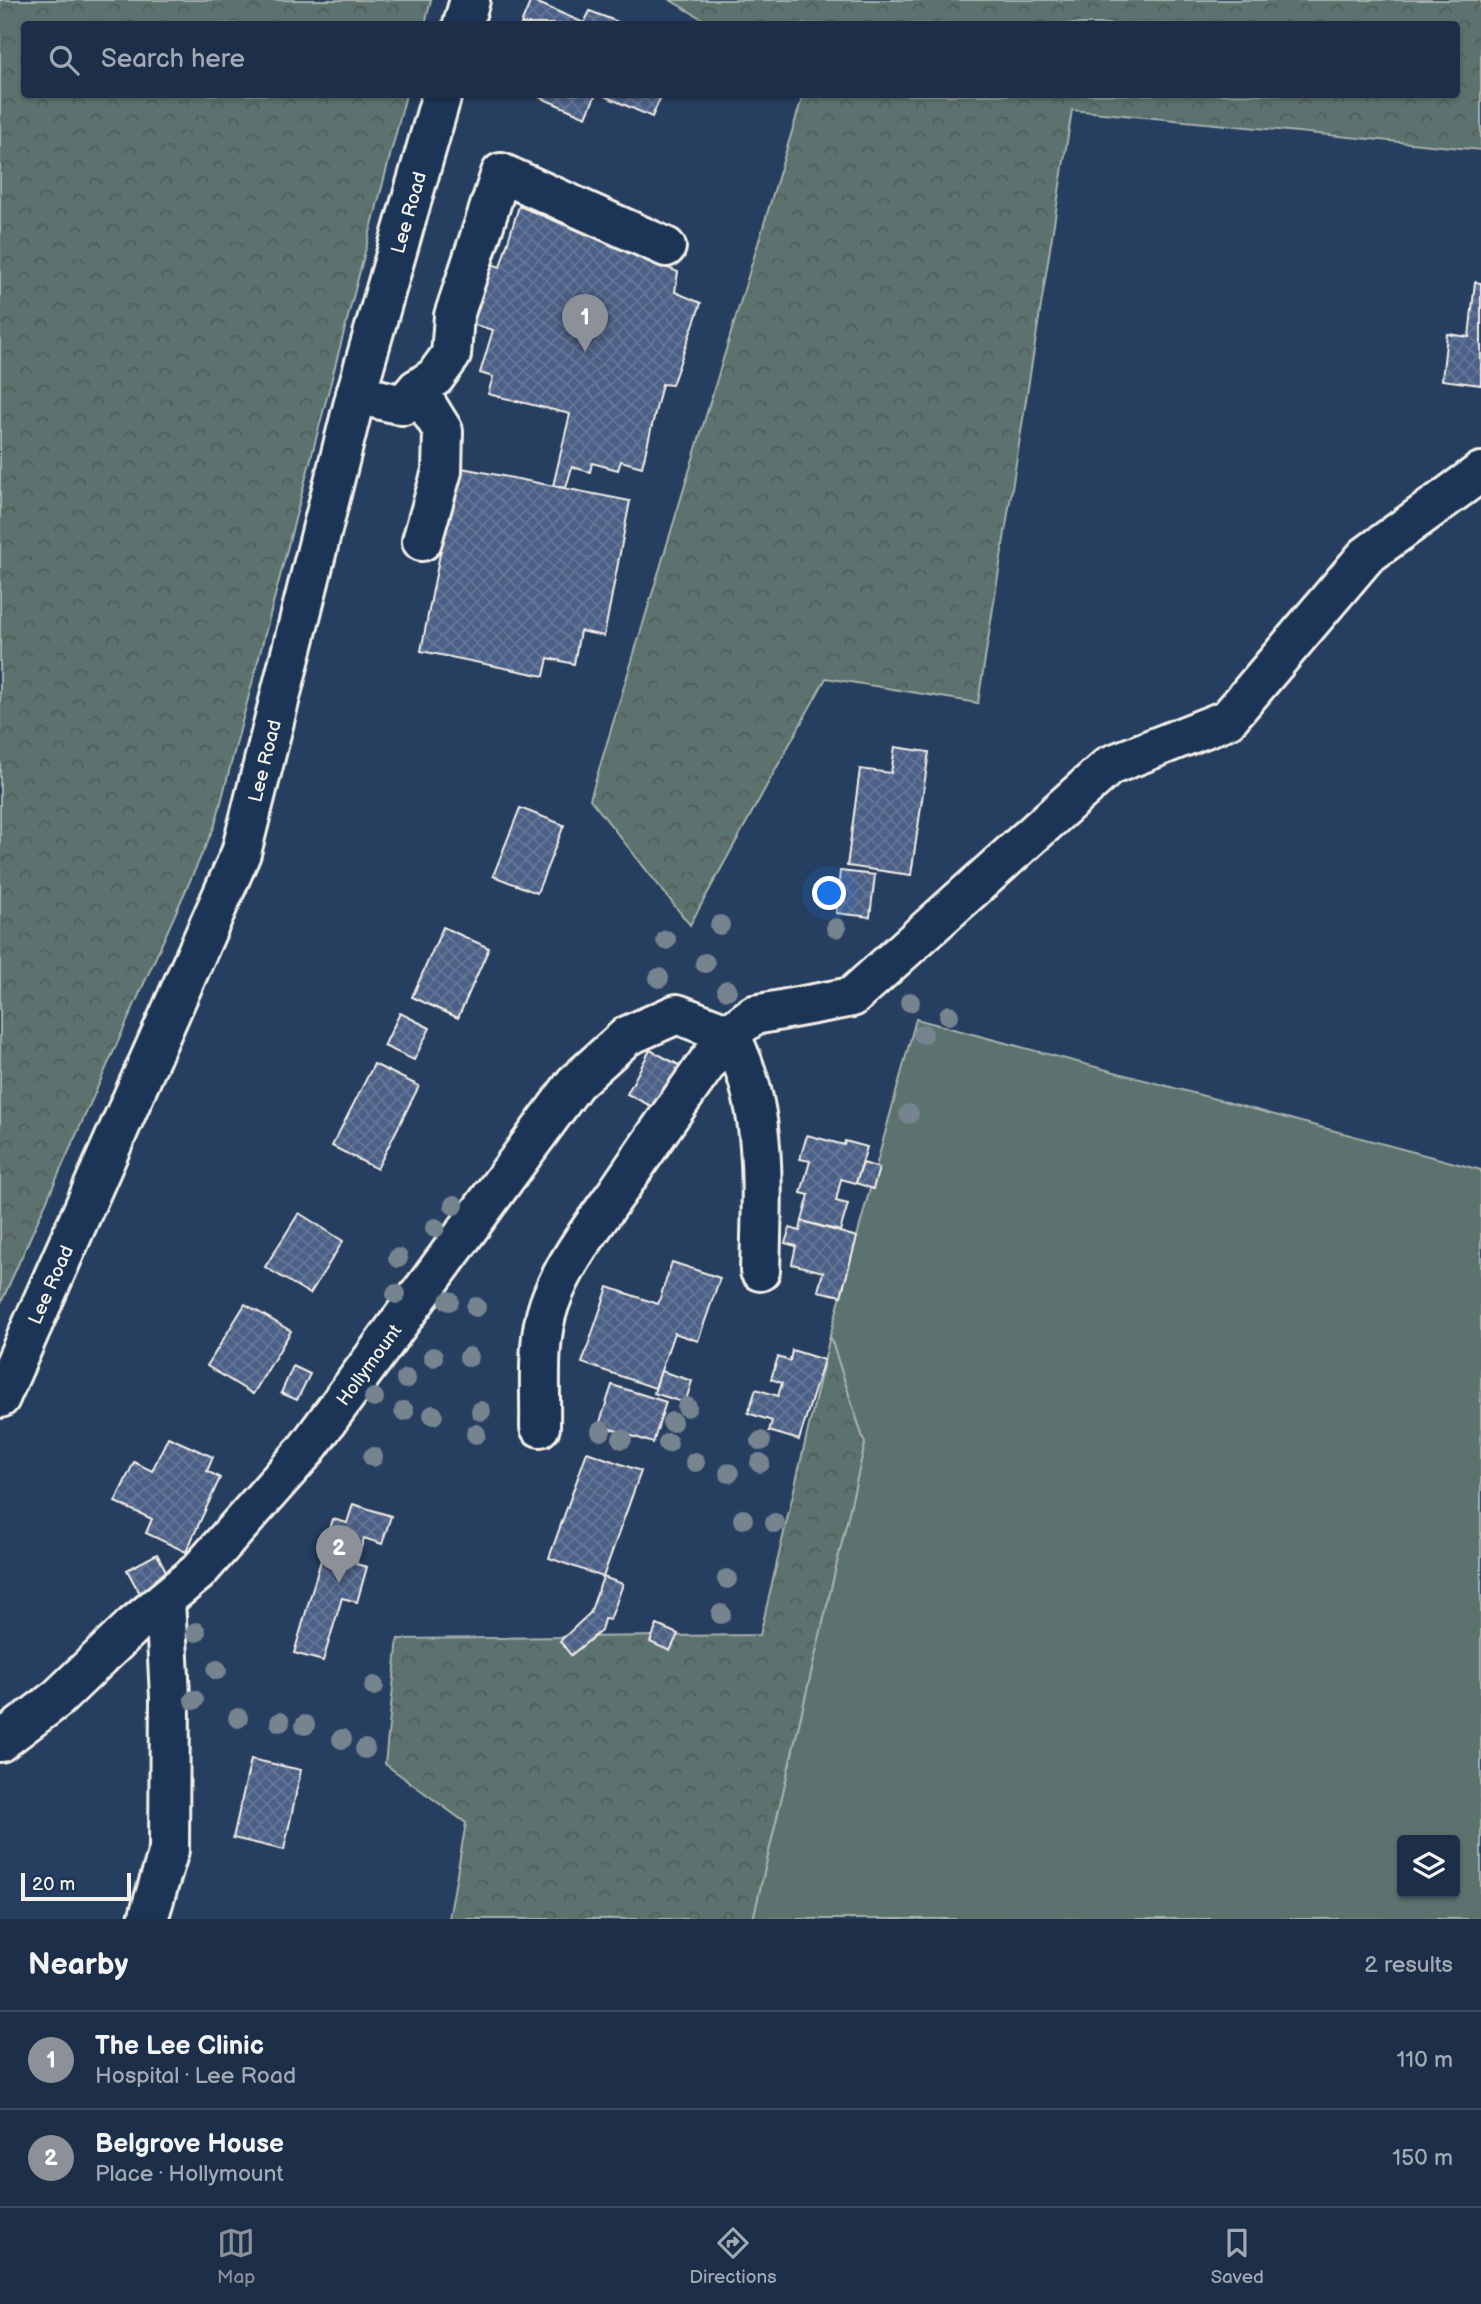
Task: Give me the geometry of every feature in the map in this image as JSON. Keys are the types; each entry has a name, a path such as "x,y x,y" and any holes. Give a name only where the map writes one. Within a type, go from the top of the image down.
{"street":[{"path":"464,21 470,0"},
{"name":"Lee Road","path":"0,1398 241,853 356,394 441,98"},
{"path":"356,394 403,405 416,389 435,377 452,355 453,317 501,173 666,247"},
{"path":"416,389 443,431 442,471 422,541"},
{"path":"540,1427 541,1344 549,1305 561,1278 594,1225 729,1034 754,1015 852,997 1109,766 1228,719 1366,556 1481,472"},
{"name":"Hollymount","path":"0,1742 58,1698 133,1626 198,1572 305,1451 575,1083 627,1036 677,1014 729,1034"},
{"path":"729,1034 747,1074 756,1120 762,1169 760,1271"},
{"path":"148,1919 169,1850 170,1697 165,1600"}],"green space":[{"path":"0,0 431,0 426,21 21,21 21,98 405,98 215,825 0,1305"},
{"path":"670,0 1481,0 1481,150 1072,110 978,703 826,678 690,925 590,799 802,98 1460,98 1460,21 706,21"},
{"path":"916,1019 1481,1170 1481,1919 753,1919 865,1444 830,1336"},
{"path":"830,1336 865,1444 753,1919 449,1919 466,1823 385,1764 398,1639 760,1635"}],"building":[{"path":"531,0 579,21 522,21"},
{"path":"590,11 615,21 585,21"},
{"path":"541,98 594,98 586,117"},
{"path":"609,98 660,98 652,117"},
{"path":"519,206 678,272 675,292 701,303 672,385 662,384 642,467 621,461 618,470 592,463 590,472 572,467 566,488 553,486 570,414 488,394 493,377 480,373 493,330 471,324 486,262 500,267"},
{"path":"1475,282 1481,283 1481,385 1442,380 1447,334 1469,337"},
{"path":"457,467 630,501 604,636 580,631 574,664 548,658 544,676 421,651"},
{"path":"895,747 929,752 911,875 847,866 860,769 891,773"},
{"path":"520,808 564,825 537,893 493,876"},
{"path":"840,871 875,875 870,917 836,913"},
{"path":"443,927 489,948 458,1018 412,997"},
{"path":"400,1013 430,1028 414,1060 384,1046"},
{"path":"650,1050 679,1065 657,1109 627,1094"},
{"path":"374,1064 419,1086 377,1169 332,1146"},
{"path":"807,1135 844,1145 845,1141 867,1147 856,1183 841,1179 836,1201 848,1204 840,1231 802,1221 809,1195 801,1193 810,1161 800,1159"},
{"path":"863,1163 879,1168 873,1189 856,1183"},
{"path":"299,1213 343,1241 310,1294 265,1267"},
{"path":"802,1221 857,1237 841,1296 818,1291 823,1272 792,1264 796,1246 785,1243 790,1228 800,1231"},
{"path":"672,1262 720,1278 698,1341 674,1333 655,1388 582,1363 608,1287 658,1304"},
{"path":"245,1304 291,1331 253,1394 207,1366"},
{"path":"792,1350 824,1360 799,1440 769,1431 772,1421 748,1413 756,1389 778,1396 782,1383 771,1379 778,1357 790,1361"},
{"path":"293,1366 310,1374 297,1400 281,1393"},
{"path":"661,1371 692,1381 685,1403 654,1393"},
{"path":"612,1385 666,1402 653,1443 599,1425"},
{"path":"168,1437 213,1457 207,1471 220,1478 186,1552 146,1533 152,1519 115,1502 134,1462 152,1471"},
{"path":"587,1452 641,1471 603,1577 549,1558"},
{"path":"353,1504 391,1516 382,1544 364,1538 356,1564 367,1567 357,1602 342,1598 323,1661 294,1653 333,1519 347,1523"},
{"path":"157,1554 171,1580 141,1596 127,1570"},
{"path":"603,1577 623,1584 610,1620 604,1619 601,1631 571,1655 560,1641 590,1613"},
{"path":"657,1625 678,1634 670,1651 650,1642"},
{"path":"251,1759 301,1770 284,1850 233,1838"}],"place":[{"name":"The Lee Clinic","path":"585,352"},
{"name":"Belgrove House","path":"339,1583"}]}
